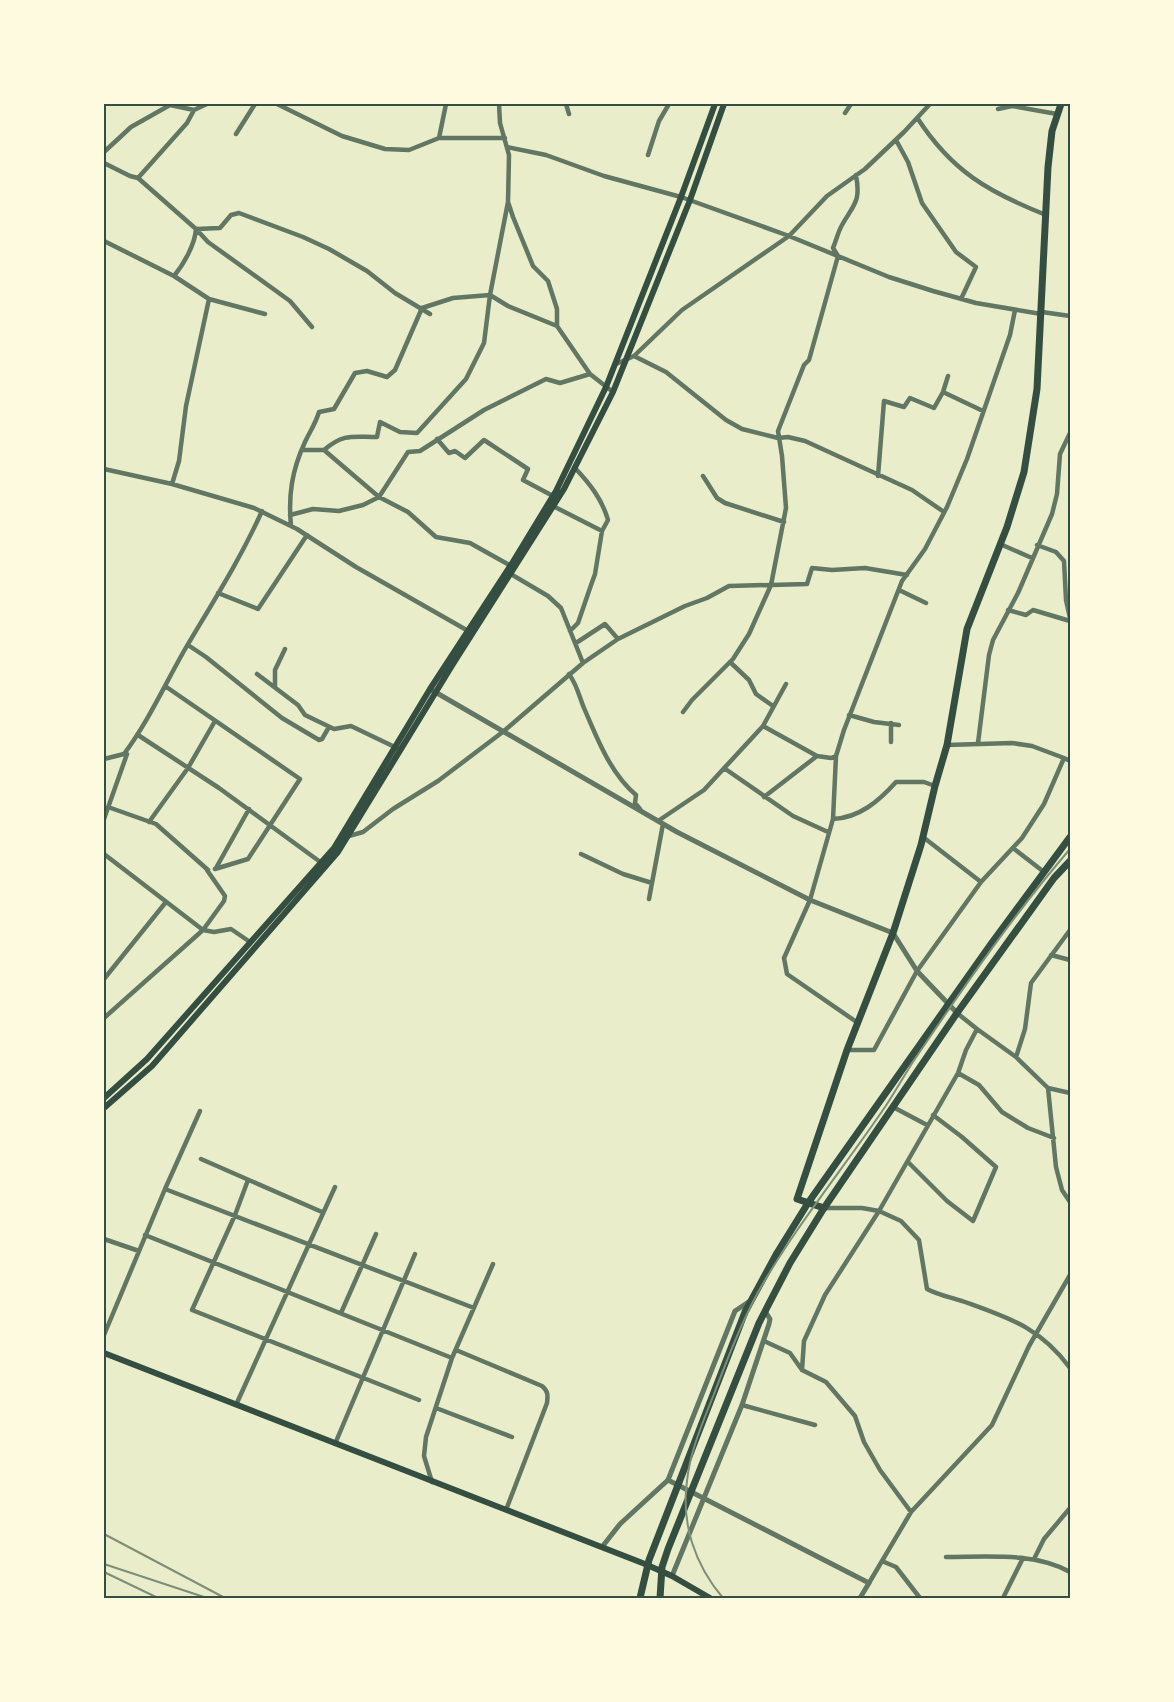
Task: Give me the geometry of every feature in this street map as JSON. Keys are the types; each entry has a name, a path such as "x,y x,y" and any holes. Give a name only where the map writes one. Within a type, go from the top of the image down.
{"main road":[{"path":"511,570 553,496 606,387 715,104"},
{"path":"104,1108 152,1066 323,864 553,506 613,392 690,200 724,104"},
{"path":"824,1208 797,1199 847,1050 893,933 923,837 948,745 967,629 1000,544 1024,472 1037,389 1052,131 1061,104"},
{"path":"104,1098 147,1059 250,942 349,837 398,749"},
{"path":"640,1599 649,1560 750,1301 808,1203 1071,837"},
{"path":"660,1599 662,1567 668,1548 759,1323 790,1263 824,1208 957,1013 1054,878 1071,861"},
{"path":"220,975 226,981"},
{"path":"189,1010 196,1016"},
{"path":"104,1353 602,1547 672,1576 710,1599"}],"street":[{"path":"104,152 131,127 170,105 194,110 207,104"},
{"path":"236,134 255,104"},
{"path":"277,104 342,136 385,149 410,150 439,138 505,138"},
{"path":"439,138 446,104"},
{"path":"302,450 324,450 336,440 350,437 377,437 380,422 400,432 417,433 466,379 484,343 490,295 508,202 507,147 500,123 499,104"},
{"path":"566,104 569,114"},
{"path":"648,155 659,121 669,104"},
{"path":"844,113 851,104"},
{"path":"616,364 634,357 682,310 789,236 827,196 856,175 896,140 930,104"},
{"path":"998,109 1011,106 1058,114"},
{"path":"138,178 187,123 194,110"},
{"path":"918,119 943,152 977,182 1009,200 1046,214"},
{"path":"896,140 908,162 922,202 956,252 976,267 961,299"},
{"path":"507,147 546,155 604,176 690,200 789,236 889,277 961,299 1016,310 1071,316"},
{"path":"104,164 138,178 208,242 290,301 312,327"},
{"path":"838,256 832,248 853,209 858,191 856,175"},
{"path":"508,202 533,266 548,281 557,309 557,326"},
{"path":"196,229 220,228 231,215 239,213 258,219 329,249 367,271 395,293 430,314"},
{"path":"174,276 187,258 196,237 196,229"},
{"path":"104,241 174,276 209,299 265,314"},
{"path":"683,712 692,699 730,663 748,634 771,585 784,522 785,499 778,431 804,365 809,360 838,256"},
{"path":"291,526 289,500 292,474 306,440 315,428 319,412 334,409 355,372 367,370 390,376 395,370 422,308 453,298 490,295 508,306 557,326 590,374 613,392"},
{"path":"172,484 178,461 190,383 209,299"},
{"path":"858,1023 787,974 784,958 810,900 832,819 836,756 849,715 899,590 925,549 967,459 1016,310"},
{"path":"634,357 672,376 726,420 742,429 778,438 788,437 805,441 912,490 944,512"},
{"path":"290,515 313,509 339,511 363,505 379,497 408,452 420,451 484,410 546,379 560,383 590,374"},
{"path":"878,476 884,401 904,407 910,398 934,408 943,392 948,376"},
{"path":"943,392 983,411"},
{"path":"978,743 993,640 1018,593 1052,514 1057,494 1060,454 1071,433"},
{"path":"437,439 449,453 455,452 465,458 484,440 528,469 524,480 553,496"},
{"path":"324,450 379,497 408,512 436,537 470,543 548,596 561,608 583,663"},
{"path":"570,631 578,623 595,574 602,531 608,520 604,507 591,485 575,468"},
{"path":"104,469 172,484 262,511 307,535 356,567 470,632"},
{"path":"704,476 717,498 725,503 784,522"},
{"path":"553,506 602,531"},
{"path":"104,759 124,754 138,735 251,535 262,511"},
{"path":"218,593 258,609 307,535"},
{"path":"1000,544 1032,558"},
{"path":"1008,610 1026,615 1033,610 1071,619 1066,600 1064,561 1056,552 1037,545"},
{"path":"349,837 363,832 393,809 438,781 504,731 583,663 618,639 685,606 707,598 729,586 807,584 812,568 832,570 865,568 907,575"},
{"path":"899,590 926,603"},
{"path":"576,643 605,624 618,639"},
{"path":"188,645 282,718 318,740 322,739 329,727"},
{"path":"275,687 275,670 285,650"},
{"path":"730,663 749,680 756,694 772,706"},
{"path":"257,674 298,705 305,715 334,729 351,726 398,749"},
{"path":"569,674 576,684 597,738 622,784 636,795 634,803 641,812"},
{"path":"649,899 661,823 704,790 763,726 786,684"},
{"path":"165,686 300,778 248,859 207,870"},
{"path":"433,691 661,823 810,900 893,933 917,970 957,1013 1016,1057 1048,1088 1071,1093"},
{"path":"849,715 874,722 899,725"},
{"path":"149,822 188,768 215,721"},
{"path":"891,723 891,742"},
{"path":"763,726 817,756 831,758 836,756"},
{"path":"138,735 249,809 323,864"},
{"path":"948,745 1012,742 1032,746 1071,761"},
{"path":"104,819 129,748"},
{"path":"764,797 817,756"},
{"path":"847,1050 874,1050 917,970 981,882 1013,848 1044,804 1064,758"},
{"path":"724,768 793,816 828,832"},
{"path":"832,819 843,819 871,806 896,782 924,782 935,786"},
{"path":"104,1018 203,930 224,901 225,896 207,870 156,824 108,807"},
{"path":"215,868 249,809"},
{"path":"923,837 981,882"},
{"path":"1013,848 1044,872"},
{"path":"104,854 203,930 214,932 228,929 250,942"},
{"path":"581,854 623,874 652,883"},
{"path":"104,980 166,902"},
{"path":"1016,1057 1025,1029 1031,983 1071,930"},
{"path":"1051,955 1071,960"},
{"path":"802,1370 804,1341 825,1295 908,1162 958,1073 977,1029"},
{"path":"958,1073 979,1084 1002,1112 1028,1128 1054,1138"},
{"path":"1048,1088 1056,1167 1062,1190 1071,1202"},
{"path":"893,1107 927,1125"},
{"path":"104,1335 200,1111"},
{"path":"908,1162 947,1201 973,1221 996,1167 933,1115"},
{"path":"201,1159 322,1212"},
{"path":"248,1180 235,1215 192,1310 419,1400"},
{"path":"236,1405 335,1187"},
{"path":"165,1189 474,1308"},
{"path":"824,1208 862,1208 879,1211 901,1221 919,1240 927,1289 1004,1316 1037,1334 1052,1345 1071,1368"},
{"path":"341,1313 376,1234"},
{"path":"146,1235 452,1358"},
{"path":"104,1239 139,1251"},
{"path":"335,1444 415,1254"},
{"path":"432,1482 424,1456 426,1437 452,1358 493,1264"},
{"path":"860,1599 911,1512 992,1425 1029,1346 1071,1275"},
{"path":"602,1547 620,1524 668,1480 735,1311 750,1301"},
{"path":"672,1576 742,1405 770,1318 765,1311"},
{"path":"764,1341 790,1353 802,1370 826,1382 855,1416 864,1443 880,1470 911,1512"},
{"path":"456,1350 547,1390 547,1403 506,1510"},
{"path":"742,1405 815,1425"},
{"path":"436,1408 512,1437"},
{"path":"668,1480 869,1583"},
{"path":"1034,1559 1044,1539 1071,1508"},
{"path":"946,1557 1034,1559 1057,1565 1071,1572"},
{"path":"1003,1599 1023,1558"},
{"path":"882,1561 896,1567 920,1599"}],"railway":[{"path":"723,1598 705,1572 692,1543 686,1513 686,1497 691,1459 698,1437 745,1318 771,1270 885,1107 955,1000 1011,923 1070,849"},
{"path":"104,1534 225,1598"},
{"path":"104,1564 207,1598"},
{"path":"104,1572 158,1598"}]}
